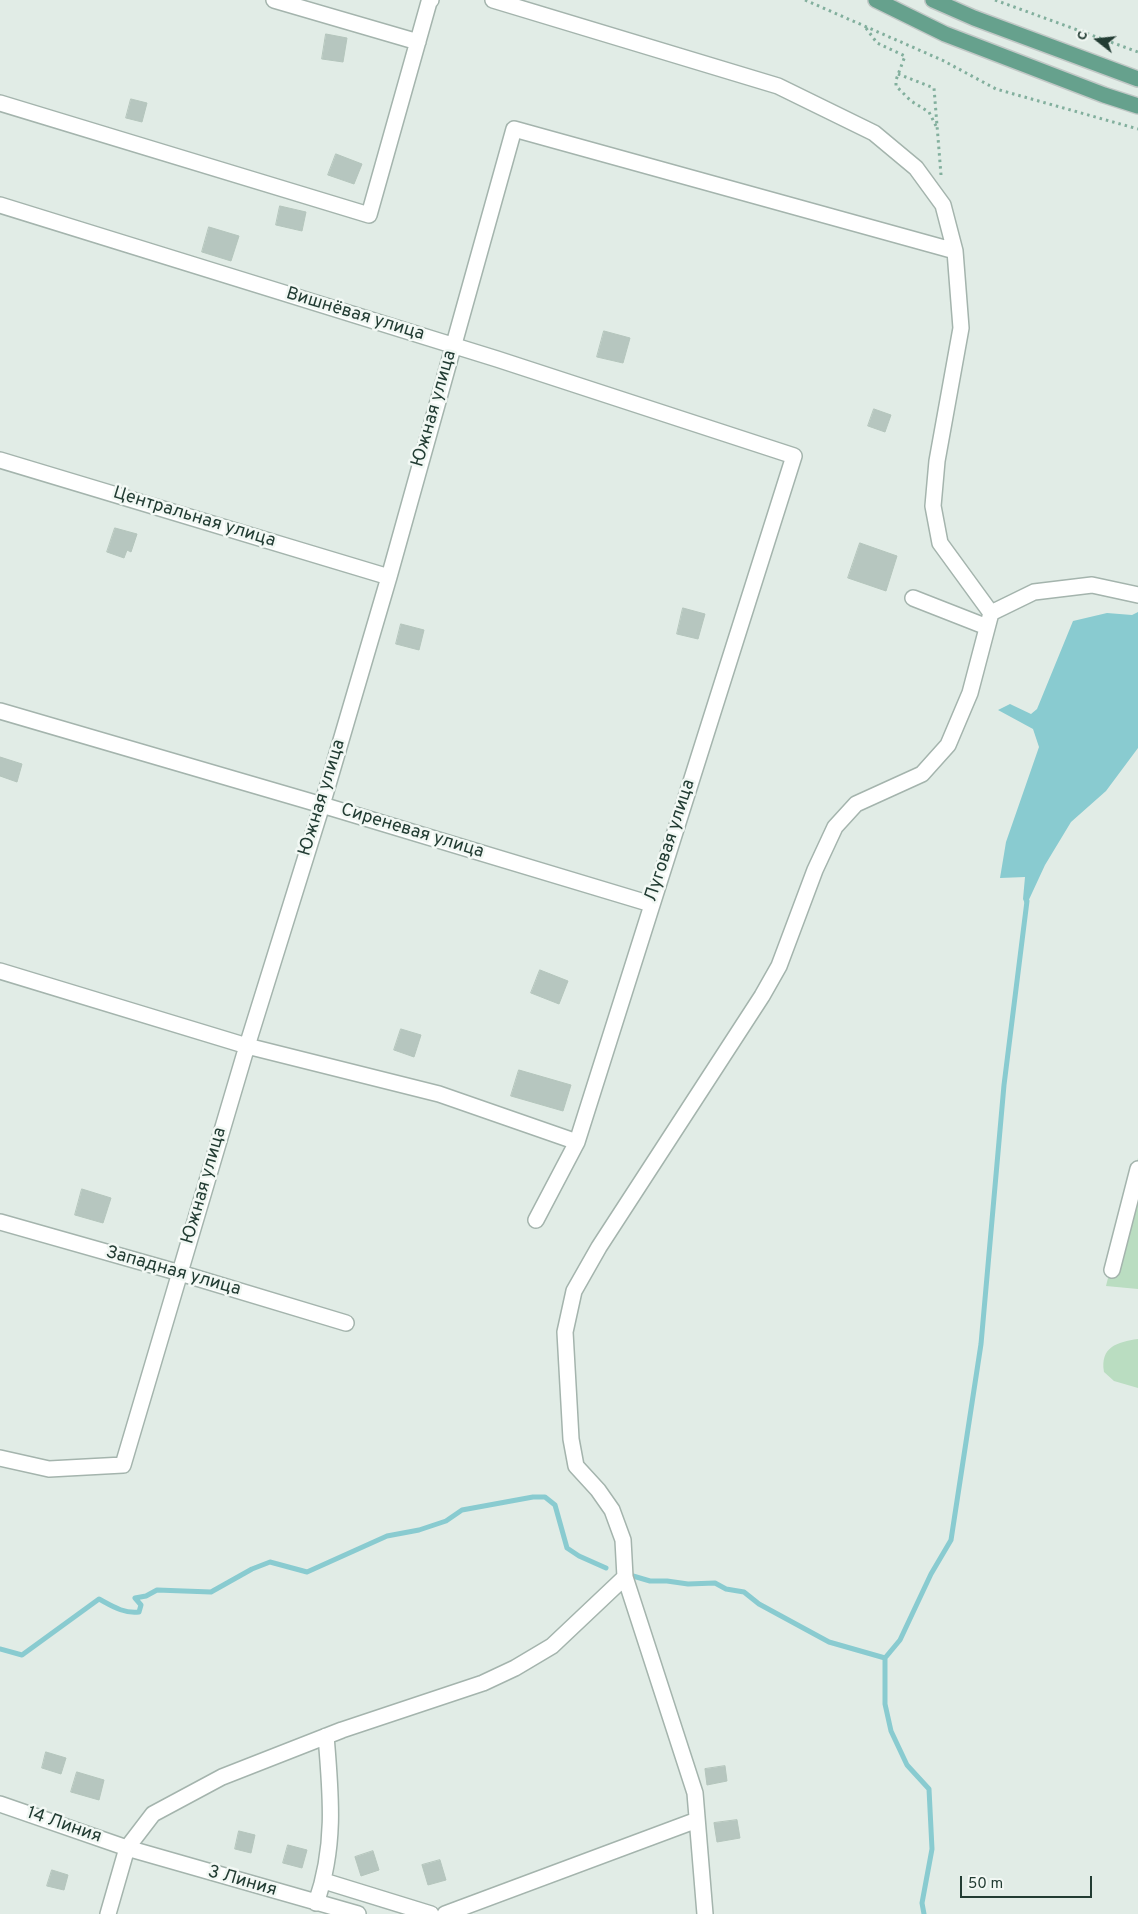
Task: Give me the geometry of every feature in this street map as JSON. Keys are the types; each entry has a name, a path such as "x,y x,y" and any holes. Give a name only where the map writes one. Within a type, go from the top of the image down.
{"main road":[{"path":"876,0 945,34 1104,95 1138,106"},
{"path":"933,0 974,18 1138,79"}],"street":[{"path":"274,0 418,42"},
{"path":"0,103 369,215 431,0"},
{"path":"493,0 778,86 874,133 916,168 943,205 955,252 961,328 937,461 933,506 940,543 989,620"},
{"name":"Южная улица","path":"0,1458 49,1469 123,1465 389,576 514,128 955,252"},
{"name":"Вишнёвая улица","path":"0,205 453,346 794,456"},
{"name":"Луговая улица","path":"536,1220 576,1142 794,456"},
{"name":"Центральная улица","path":"0,460 389,576"},
{"path":"705,1914 695,1793 625,1577 623,1540 612,1510 598,1490 576,1466 571,1439 565,1332 574,1291 599,1247 780,966 815,870 835,827 856,804 922,774 948,745 970,693 989,620 1034,592 1092,585 1138,595"},
{"path":"913,598 989,620"},
{"name":"Сиреневая улица","path":"0,711 651,904"},
{"path":"0,971 247,1046 439,1094 576,1142"},
{"path":"1112,1270 1138,1169"},
{"name":"Западная улица","path":"0,1222 346,1323"},
{"path":"108,1914 127,1848 153,1814 222,1777 326,1736 483,1683 515,1668 552,1646 625,1577"},
{"path":"316,1903 324,1881 330,1847 332,1805 326,1736"},
{"name":"14 Линия","path":"0,1804 127,1848"},
{"path":"445,1914 697,1820"},
{"name":"3 Линия","path":"127,1848 358,1914"},
{"path":"324,1881 431,1914"}],"path":[{"path":"805,0 942,60 996,89 1138,130"},
{"path":"995,0 1138,52"},
{"path":"866,28 877,43 905,56 898,74 896,86 928,112 937,126"},
{"path":"898,74 934,88 941,176"}],"green space":[{"path":"1138,1158 1138,1289 1106,1286"},
{"path":"1138,1339 1138,1388 1114,1381 1104,1372 1103,1364 1107,1351 1112,1347 1123,1342"}],"water":[{"path":"1138,612 1138,748 1106,791 1071,822 1045,865 1026,906 1023,899 1025,877 1000,878 1006,842 1039,747 1033,729 998,710 1010,704 1031,714 1037,709 1073,621 1107,613 1132,615"}],"building":[{"path":"326,34 347,38 343,62 322,59"},
{"path":"131,99 147,103 142,122 126,118"},
{"path":"336,154 362,164 354,184 328,175"},
{"path":"280,206 306,212 302,231 276,225"},
{"path":"209,227 239,236 231,261 202,252"},
{"path":"604,331 630,338 623,363 597,357"},
{"path":"874,409 891,415 885,432 868,426"},
{"path":"115,528 137,534 131,552 127,550 124,558 107,552"},
{"path":"860,543 897,556 886,591 848,578"},
{"path":"683,608 705,614 698,639 677,634"},
{"path":"401,624 424,630 419,650 396,644"},
{"path":"0,757 22,764 17,782 0,776"},
{"path":"540,970 568,981 559,1004 531,993"},
{"path":"401,1029 421,1035 414,1057 394,1050"},
{"path":"519,1070 571,1085 563,1111 511,1096"},
{"path":"82,1189 111,1198 103,1223 75,1215"},
{"path":"46,1752 66,1758 61,1774 42,1768"},
{"path":"725,1766 727,1781 707,1785 705,1769"},
{"path":"77,1772 104,1780 99,1800 71,1792"},
{"path":"737,1820 740,1838 717,1842 714,1823"},
{"path":"239,1831 255,1835 251,1853 235,1849"},
{"path":"288,1845 307,1850 302,1868 283,1863"},
{"path":"373,1851 379,1870 361,1876 355,1857"},
{"path":"440,1860 446,1880 428,1885 422,1865"},
{"path":"52,1870 68,1875 64,1890 47,1886"}],"waterway":[{"path":"924,1914 922,1903 932,1849 929,1789 907,1765 891,1731 885,1704 885,1658 900,1640 931,1574 951,1540 981,1344 1004,1085 1027,901"},
{"path":"0,1649 22,1655 99,1599 123,1611 139,1612 141,1605 135,1598 146,1596 157,1590 211,1592 252,1569 270,1562 307,1572 387,1536 419,1530 446,1521 462,1510 533,1497 545,1497 555,1505 567,1548 579,1556 606,1568"},
{"path":"633,1576 650,1581 688,1584 715,1583 726,1589 744,1592 759,1604 829,1642 885,1658"}]}
